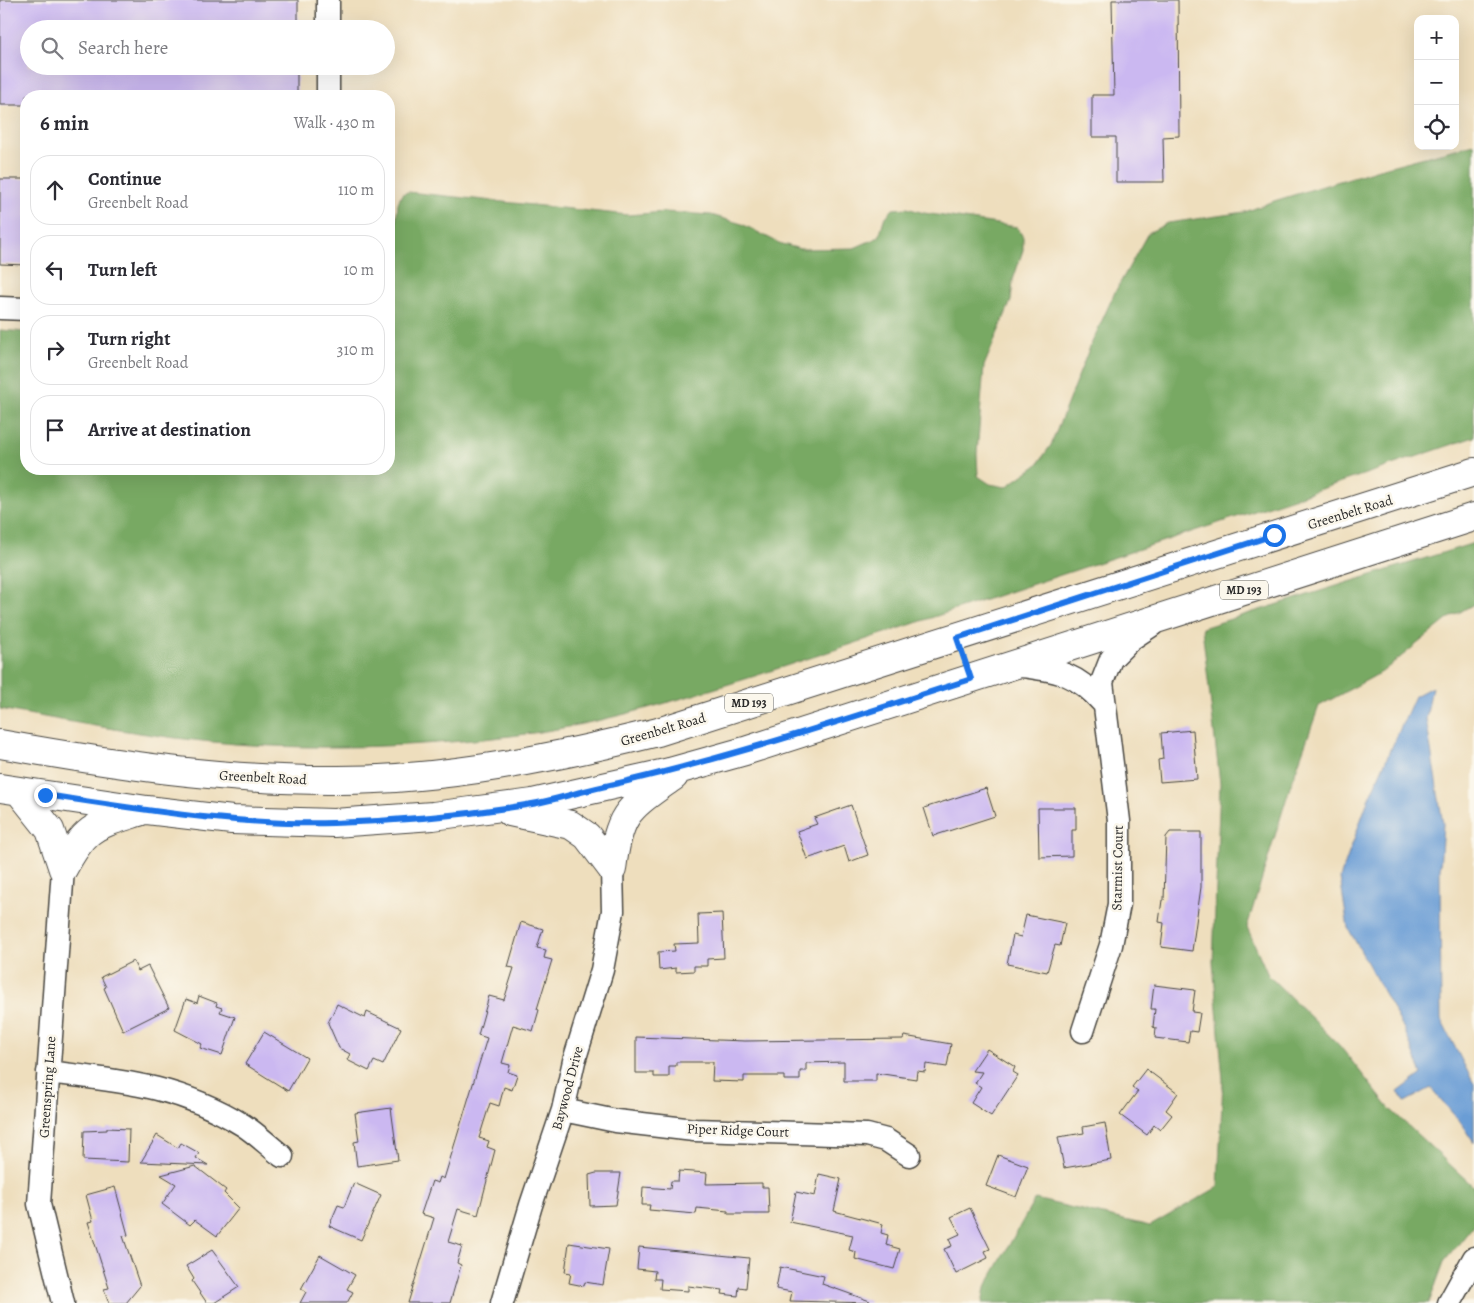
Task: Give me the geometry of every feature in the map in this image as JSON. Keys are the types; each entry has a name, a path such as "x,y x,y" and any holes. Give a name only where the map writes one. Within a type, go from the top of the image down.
{"main road":[{"name":"Greenbelt Road","path":"0,744 170,772 338,780 466,770 585,750 658,732 1474,472"},
{"name":"MD 193","path":"10,789 147,810 232,820 334,823 433,816 533,803 683,769 745,752 1474,518"},
{"path":"957,638 971,679"},
{"path":"612,869 616,836 625,815 642,799 683,769"},
{"path":"10,789 50,830 62,869"},
{"path":"494,808 571,825 587,836 612,869"},
{"path":"62,869 76,844 92,828 147,810"}],"street":[{"path":"328,0 328,20"},
{"path":"328,75 328,90"},
{"path":"0,308 20,309"},
{"name":"Starmist Court","path":"1084,1031 1111,945 1119,904 1119,821 1103,703 1102,682 1111,659 1131,640 1163,617"},
{"path":"1015,666 1062,672 1087,685 1103,703"},
{"name":"Greenspring Lane","path":"62,869 39,1204 63,1303"},
{"name":"Baywood Drive","path":"502,1303 531,1205 563,1110 574,1061 607,947 613,911 612,869"},
{"path":"48,1072 141,1083 189,1098 245,1126 282,1156"},
{"name":"Piper Ridge Court","path":"563,1110 616,1121 694,1130 867,1135 886,1140 909,1155"},
{"path":"1449,1303 1474,1258"}],"green space":[{"path":"1474,144 1474,437 755,676 630,713 534,733 435,743 335,747 268,746 146,734 0,709 0,330 20,332 20,475 395,475 395,233 398,203 402,194 408,192 628,215 665,212 711,215 742,224 779,243 800,249 854,248 879,237 884,219 893,209 907,208 924,213 1017,227 1023,237 1023,250 1013,280 1011,301 984,366 977,454 978,476 990,484 1006,487 1037,465 1051,445 1089,349 1115,292 1148,233 1168,223 1245,212 1274,201 1379,169 1451,150 1459,150 1459,148"},
{"path":"1474,543 1474,604 1448,619 1382,672 1319,706 1290,787 1247,927 1268,975 1339,1045 1389,1108 1474,1187 1474,1225 1444,1262 1429,1303 982,1303 985,1288 1035,1199 1150,1226 1218,1187 1223,1080 1213,962 1220,783 1202,628"}],"water":[{"path":"1432,687 1426,719 1443,824 1440,869 1441,1020 1474,1084 1474,1143 1460,1122 1431,1088 1405,1102 1398,1092 1422,1074 1404,1029 1348,928 1340,878 1368,800 1415,696"}],"building":[{"path":"0,0 298,0 298,20 20,20 20,75 297,75 297,90 20,90 20,105 0,105"},
{"path":"1112,0 1178,0 1179,136 1163,137 1164,182 1116,182 1116,137 1092,137 1092,95 1114,95"},
{"path":"0,179 20,179 20,265 0,264"},
{"path":"1193,730 1197,779 1160,782 1158,760 1163,759 1161,733"},
{"path":"986,788 995,816 933,836 924,808"},
{"path":"851,805 868,855 849,862 844,846 807,859 797,831 817,824 814,818"},
{"path":"1038,808 1076,808 1076,830 1072,830 1072,856 1039,857"},
{"path":"1170,832 1201,832 1201,887 1192,951 1161,947 1164,923 1159,922 1162,900 1164,900 1166,837"},
{"path":"722,913 724,958 707,959 707,966 694,966 694,971 676,972 676,968 659,970 658,952 675,951 674,944 699,943 698,914"},
{"path":"1026,915 1065,923 1060,946 1055,945 1047,972 1007,964 1013,935 1021,937"},
{"path":"521,922 543,929 537,948 546,950 544,958 552,960 537,1009 539,1010 533,1031 513,1025 502,1063 510,1065 508,1072 517,1075 512,1090 504,1087 499,1106 490,1103 479,1138 489,1141 487,1147 495,1150 478,1215 458,1209 448,1242 462,1246 457,1263 461,1265 450,1303 408,1303 434,1218 421,1214 432,1181 438,1183 440,1177 444,1179 487,1038 478,1035 489,996 504,1000 514,968 508,967"},
{"path":"133,961 138,971 148,966 169,1008 123,1031 101,977"},
{"path":"1154,985 1195,990 1192,1012 1200,1013 1197,1032 1190,1031 1188,1042 1155,1038 1156,1028 1153,1027 1155,1009 1151,1009"},
{"path":"199,996 217,1003 216,1006 222,1008 220,1012 235,1017 222,1055 200,1048 202,1044 175,1030 186,999 197,1003"},
{"path":"337,1004 365,1018 367,1012 401,1028 383,1065 374,1061 369,1071 347,1060 350,1054 339,1048 328,1023"},
{"path":"264,1032 307,1058 288,1091 245,1064"},
{"path":"904,1036 951,1044 947,1067 926,1064 925,1072 917,1071 916,1079 876,1073 876,1081 844,1081 844,1062 806,1063 806,1071 800,1071 800,1080 784,1080 784,1076 744,1076 744,1082 712,1081 713,1062 676,1062 676,1066 669,1066 669,1077 654,1077 654,1073 636,1073 636,1037 745,1041 903,1039"},
{"path":"987,1049 1015,1067 1013,1072 1018,1075 991,1116 971,1103 981,1087 975,1083 982,1072 972,1071"},
{"path":"1146,1069 1178,1093 1166,1110 1172,1115 1160,1130 1154,1125 1147,1135 1120,1115 1138,1091 1132,1087"},
{"path":"391,1108 398,1160 357,1166 354,1142 359,1141 355,1113"},
{"path":"1105,1123 1111,1160 1064,1168 1058,1137 1084,1133 1083,1127"},
{"path":"107,1128 129,1129 128,1162 83,1160 84,1131 107,1130"},
{"path":"157,1135 178,1148 181,1143 199,1153 196,1158 208,1165 141,1162"},
{"path":"998,1155 1028,1166 1016,1197 986,1186"},
{"path":"195,1166 226,1190 224,1193 239,1208 217,1236 195,1220 190,1225 162,1204 176,1184 161,1175"},
{"path":"679,1171 707,1173 706,1184 762,1183 762,1187 768,1187 769,1214 728,1214 728,1211 697,1208 696,1214 649,1210 650,1205 642,1205 643,1187 670,1189 671,1181 678,1181"},
{"path":"596,1173 621,1173 616,1205 590,1206 589,1175"},
{"path":"819,1174 841,1179 834,1211 883,1224 881,1233 888,1235 886,1245 900,1249 894,1269 855,1259 856,1252 849,1250 853,1235 790,1222 796,1192 815,1196"},
{"path":"354,1183 381,1195 361,1240 329,1226 338,1205 344,1207"},
{"path":"115,1187 128,1235 123,1236 140,1286 126,1303 109,1303 104,1289 109,1288 88,1222 93,1221 86,1195"},
{"path":"970,1208 990,1249 985,1251 988,1258 956,1274 944,1249 952,1246 949,1239 960,1234 951,1217"},
{"path":"569,1243 609,1249 603,1285 585,1282 584,1286 569,1283 571,1273 565,1272"},
{"path":"639,1247 749,1258 746,1288 739,1287 738,1296 722,1294 723,1290 688,1286 688,1291 660,1289 661,1279 654,1279 655,1271 637,1269"},
{"path":"212,1250 239,1287 214,1303 207,1303 192,1281 194,1279 186,1266"},
{"path":"320,1255 355,1275 347,1289 353,1292 347,1303 300,1303 306,1292 301,1289"},
{"path":"780,1267 824,1276 822,1284 870,1301 869,1303 790,1301 792,1292 776,1289"}],"route":[{"path":"45,795 232,820 284,823 334,823 433,816 533,803 670,772 745,752 971,679 957,638 1274,535"}]}
